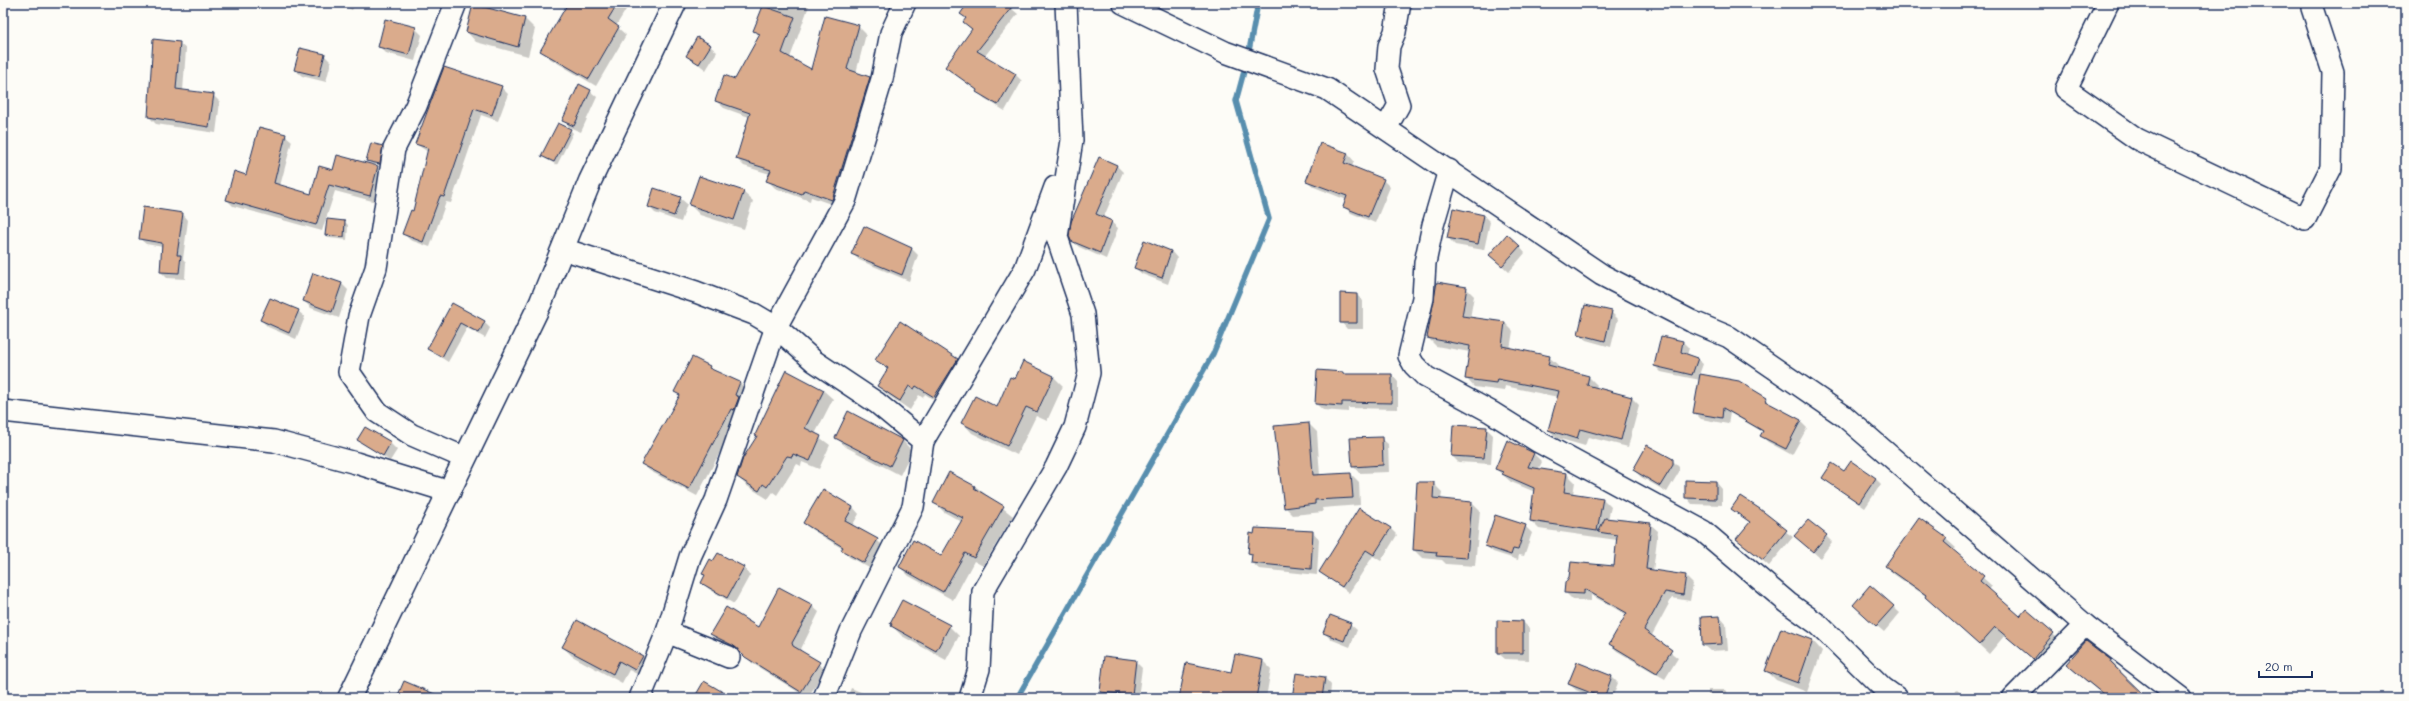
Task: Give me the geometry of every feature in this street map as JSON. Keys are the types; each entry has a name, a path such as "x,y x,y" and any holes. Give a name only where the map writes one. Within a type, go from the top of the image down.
{"main road":[{"path":"349,698 541,302 590,181 675,3"}],"street":[{"path":"456,3 416,106 394,149 376,268 359,316 350,372 378,412 412,435 465,458"},
{"path":"640,698 667,632 690,558 716,500 776,327 845,201 882,79 891,33 905,3"},
{"path":"970,698 979,669 983,591 1056,467 1075,427 1089,372 1083,314 1057,237 1072,140 1066,3"},
{"path":"1123,3 1224,52 1327,89 1449,170 1602,275 1691,321 1729,337 1844,416 2085,625 2181,698"},
{"path":"1386,128 1399,105 1387,69 1389,46 1395,32 1400,3"},
{"path":"2108,3 2066,89 2137,139 2305,219 2331,168 2333,72 2312,8 2313,3"},
{"path":"824,698 851,632 913,507 923,442 1025,269 1072,140"},
{"path":"1449,170 1426,263 1423,298 1409,356 1414,365 1426,376 1491,412 1539,442 1703,531 1788,603 1819,625 1883,688 1897,698"},
{"path":"563,249 696,292 754,314 776,327 814,362 877,403 923,442"},
{"path":"3,411 274,441 356,463 450,492"},
{"path":"2013,698 2085,625"},
{"path":"667,632 729,658"}],"building":[{"path":"568,3 618,3 608,19 619,27 589,79 540,51"},
{"path":"968,3 1015,3 977,51 1016,74 998,105 976,92 977,90 945,67 972,29 963,22 966,18 960,14"},
{"path":"473,4 525,18 518,47 466,32"},
{"path":"763,6 795,17 782,53 811,69 825,16 859,25 847,69 870,77 832,200 804,190 802,194 766,181 771,170 736,159 750,113 715,101 724,75 735,79 760,34 753,31"},
{"path":"385,19 416,27 409,55 378,47"},
{"path":"697,37 711,45 699,64 686,56"},
{"path":"153,39 180,42 176,89 214,94 209,127 148,117"},
{"path":"300,48 325,54 319,76 294,70"},
{"path":"444,67 502,86 492,115 474,109 444,197 440,196 423,242 402,234 411,210 413,211 428,148 415,144"},
{"path":"579,84 591,90 574,126 562,121"},
{"path":"558,123 571,129 554,162 541,156"},
{"path":"259,127 286,134 274,183 311,194 319,166 333,170 337,155 378,166 370,196 329,185 316,225 226,200 234,171 246,175"},
{"path":"371,143 383,146 380,164 366,161"},
{"path":"1320,143 1348,153 1344,163 1384,179 1368,217 1343,207 1347,196 1306,181"},
{"path":"1099,157 1117,165 1096,214 1112,221 1100,253 1071,241 1069,236 1071,222"},
{"path":"699,176 744,191 734,220 689,205"},
{"path":"654,188 681,197 674,216 648,207"},
{"path":"143,207 183,213 177,255 181,255 179,273 160,272 162,243 139,239"},
{"path":"1453,208 1484,215 1478,244 1447,238"},
{"path":"327,219 345,221 344,237 325,235"},
{"path":"864,226 912,248 902,275 851,254"},
{"path":"1507,234 1520,246 1502,266 1489,255"},
{"path":"1144,240 1171,251 1162,278 1134,268"},
{"path":"313,273 342,283 332,312 303,301"},
{"path":"1437,282 1467,287 1462,316 1505,322 1502,346 1550,356 1548,365 1589,376 1587,385 1632,397 1621,440 1580,429 1577,439 1548,430 1559,391 1497,379 1496,383 1465,379 1470,346 1427,338"},
{"path":"1340,293 1357,294 1357,323 1340,323"},
{"path":"270,298 299,310 289,333 260,320"},
{"path":"452,303 485,321 479,333 460,323 442,357 427,349"},
{"path":"1585,305 1612,311 1605,341 1578,334"},
{"path":"900,321 958,359 934,397 916,386 914,389 909,386 900,401 877,386 888,368 875,360"},
{"path":"1661,336 1683,341 1681,352 1698,358 1692,375 1654,366"},
{"path":"692,357 710,366 709,368 740,382 735,395 739,397 734,410 731,409 689,489 641,464 680,395 674,392"},
{"path":"1023,361 1054,376 1037,412 1026,407 1007,446 961,423 975,396 997,407 1010,377 1015,379"},
{"path":"786,370 824,390 805,428 821,436 810,461 793,454 792,457 787,456 767,487 763,484 759,491 737,477 743,458 757,436 755,435"},
{"path":"1317,370 1343,372 1343,374 1392,374 1392,403 1342,402 1342,406 1315,404"},
{"path":"1700,374 1739,381 1767,398 1765,401 1801,420 1786,449 1760,436 1763,431 1723,408 1722,418 1693,413"},
{"path":"848,411 903,440 890,466 835,438"},
{"path":"1309,423 1313,475 1351,473 1353,498 1315,500 1315,504 1284,508 1274,426"},
{"path":"1453,425 1487,427 1484,458 1451,456"},
{"path":"365,427 391,442 383,456 357,440"},
{"path":"1382,437 1383,465 1352,467 1350,438"},
{"path":"1507,440 1534,453 1528,467 1567,473 1564,492 1603,498 1597,531 1530,521 1534,488 1502,474 1503,472 1495,469"},
{"path":"1647,445 1673,459 1673,465 1660,486 1633,470"},
{"path":"1851,461 1876,478 1859,503 1822,478 1832,463 1844,471"},
{"path":"949,472 975,486 974,488 1004,506 974,558 965,553 943,592 899,567 913,540 941,556 963,518 933,503"},
{"path":"1685,480 1716,481 1716,499 1685,498"},
{"path":"1417,482 1434,482 1433,498 1472,502 1467,558 1436,556 1437,552 1413,550"},
{"path":"823,489 853,507 845,521 878,539 864,563 841,550 843,547 803,523"},
{"path":"1740,496 1787,530 1763,560 1736,539 1750,522 1731,509"},
{"path":"1359,508 1391,528 1374,555 1366,550 1342,587 1319,572"},
{"path":"1495,515 1526,525 1518,550 1513,549 1511,555 1485,546"},
{"path":"1605,518 1651,523 1646,569 1686,575 1683,595 1665,592 1644,630 1672,650 1657,673 1609,644 1627,613 1584,589 1584,594 1564,593 1565,583 1569,577 1571,562 1614,566 1617,535 1598,532"},
{"path":"1919,518 1947,538 1944,542 1984,576 1980,581 2020,616 2026,609 2054,633 2033,659 1995,627 1979,645 1925,597 1926,595 1885,566"},
{"path":"1808,520 1827,535 1813,552 1794,536"},
{"path":"1255,528 1313,531 1311,569 1251,563 1252,554 1248,553 1250,533 1254,534"},
{"path":"718,553 744,567 727,598 701,583 705,575 702,574 710,559 713,561"},
{"path":"1870,585 1894,606 1876,626 1853,605"},
{"path":"779,587 813,605 792,643 793,646 820,662 801,692 745,657 734,646 710,634 726,607 758,627"},
{"path":"902,600 950,625 936,651 891,626 892,624 890,623"},
{"path":"1330,615 1351,623 1344,641 1323,633"},
{"path":"1720,616 1722,644 1702,645 1701,617"},
{"path":"577,620 643,656 635,670 619,661 613,674 562,647"},
{"path":"1497,620 1523,621 1523,653 1497,653"},
{"path":"1781,628 1813,640 1798,683 1765,671"},
{"path":"2086,641 2111,660 2110,662 2147,698 2108,698 2066,664"},
{"path":"1235,654 1263,660 1256,698 1179,698 1186,663 1231,672"},
{"path":"1104,656 1136,660 1132,695 1100,692"},
{"path":"1577,662 1612,676 1604,698 1568,684"},
{"path":"1296,673 1325,677 1322,698 1292,698"},
{"path":"404,681 444,698 405,698 398,695"},
{"path":"704,681 733,698 694,698"}],"waterway":[{"path":"1248,56 1258,3"},
{"path":"1017,698 1213,354 1269,219 1236,101 1246,64"}]}
